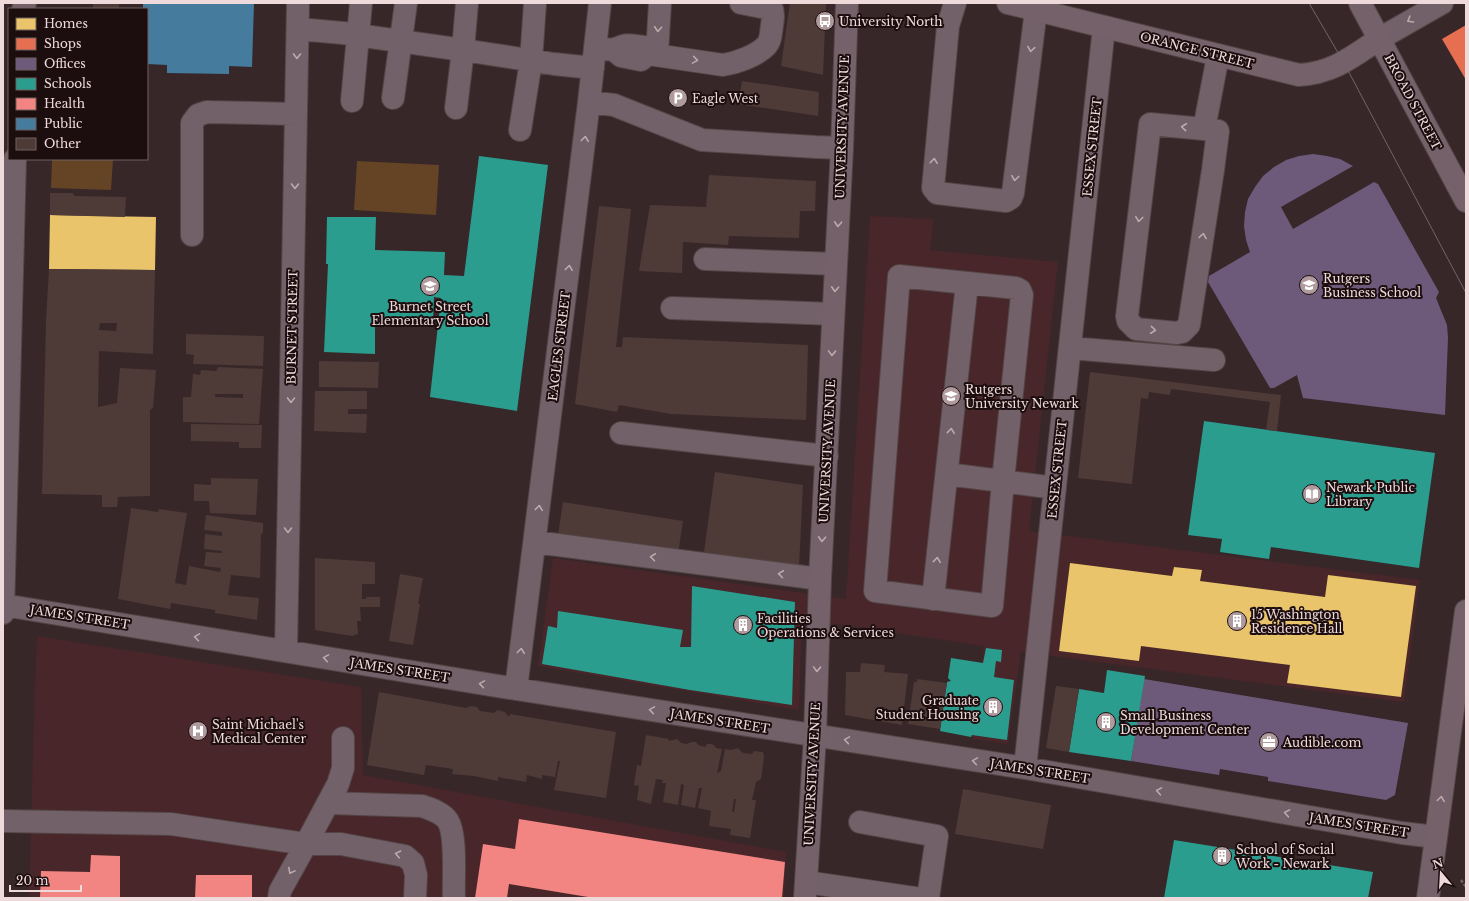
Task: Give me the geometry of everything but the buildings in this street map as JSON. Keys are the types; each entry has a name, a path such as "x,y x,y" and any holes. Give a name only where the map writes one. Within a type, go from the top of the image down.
{"main road":[{"name":"UNIVERSITY AVENUE","path":"806,890 815,736 820,579 842,148 847,3"},
{"name":"ORANGE STREET","path":"1008,3 1104,28 1299,75 1313,74 1344,63 1379,39"},
{"name":"BROAD STREET","path":"1360,3 1466,201"},
{"path":"1428,898 1466,611"}],"street":[{"name":"BURNET STREET","path":"286,651 298,3"},
{"path":"352,101 361,3"},
{"path":"393,98 406,3"},
{"path":"456,108 467,3"},
{"path":"520,130 531,61 535,3"},
{"name":"EAGLES STREET","path":"516,689 589,102 600,55 600,3"},
{"path":"652,54 660,3"},
{"path":"298,29 358,35 531,61 600,55 621,56 641,60 652,54 723,65 734,64 746,58 766,46 770,38 773,14 772,9 741,3"},
{"path":"955,3 948,26 932,188 937,193 1006,201 1011,198 1013,193 1036,10"},
{"path":"1379,39 1442,3"},
{"name":"ESSEX STREET","path":"1025,768 1104,28"},
{"path":"1211,130 1150,124 1127,316 1128,321 1136,329 1177,333 1182,332 1189,325 1213,170 1211,130 1226,57"},
{"path":"589,102 614,105 702,140 816,148 842,148"},
{"path":"192,235 192,123 198,115 207,112 296,114"},
{"path":"3,613 15,160"},
{"path":"705,259 836,264"},
{"path":"899,276 1016,288 1020,290 1022,295 1003,481 992,606 875,591 899,276"},
{"path":"933,599 967,283"},
{"path":"672,308 833,314"},
{"path":"1070,348 1214,360"},
{"path":"621,433 827,456"},
{"path":"946,474 1055,488"},
{"path":"535,542 820,579"},
{"name":"JAMES STREET","path":"3,605 516,689 1025,768 1394,832 1436,837"},
{"path":"278,898 338,784 344,768 343,738"},
{"path":"328,803 422,806 434,810 448,821 453,835 454,898"},
{"path":"3,821 171,824 306,844 341,844 405,856 413,862 416,876 415,898"},
{"path":"860,822 937,836 928,898"},
{"path":"806,890 915,898"}],"path":[{"path":"1466,883 1461,880 1466,887"}],"shaded area":[{"path":"52,160 113,160 111,190 51,188"},
{"path":"357,161 439,165 436,215 354,210"},
{"name":"Rutgers University Newark","path":"870,216 934,219 930,250 1058,262 1029,531 1420,580 1404,702 1021,652 1008,744 972,739 984,646 802,619 799,710 538,666 553,558 846,599"},
{"name":"Saint Michael's Medical Center","path":"37,636 361,687 363,775 786,852 784,898 29,898"}],"tram line":[{"path":"1309,3 1344,63 1466,293"}],"place":[{"name":"University North","path":"825,21"},
{"name":"Eagle West","path":"678,98"},
{"name":"Rutgers Business School","path":"1309,285"},
{"name":"Burnet Street Elementary School","path":"430,286"},
{"name":"Rutgers University Newark","path":"951,396"},
{"name":"Newark Public Library","path":"1312,494"},
{"name":"15 Washington Residence Hall","path":"1237,621"},
{"name":"Facilities Operations & Services","path":"743,625"},
{"name":"Graduate Student Housing","path":"993,707"},
{"name":"Small Business Development Center","path":"1106,722"},
{"name":"Saint Michael's Medical Center","path":"198,731"},
{"name":"Audible.com","path":"1269,742"},
{"name":"School of Social Work - Newark","path":"1222,856"}]}
